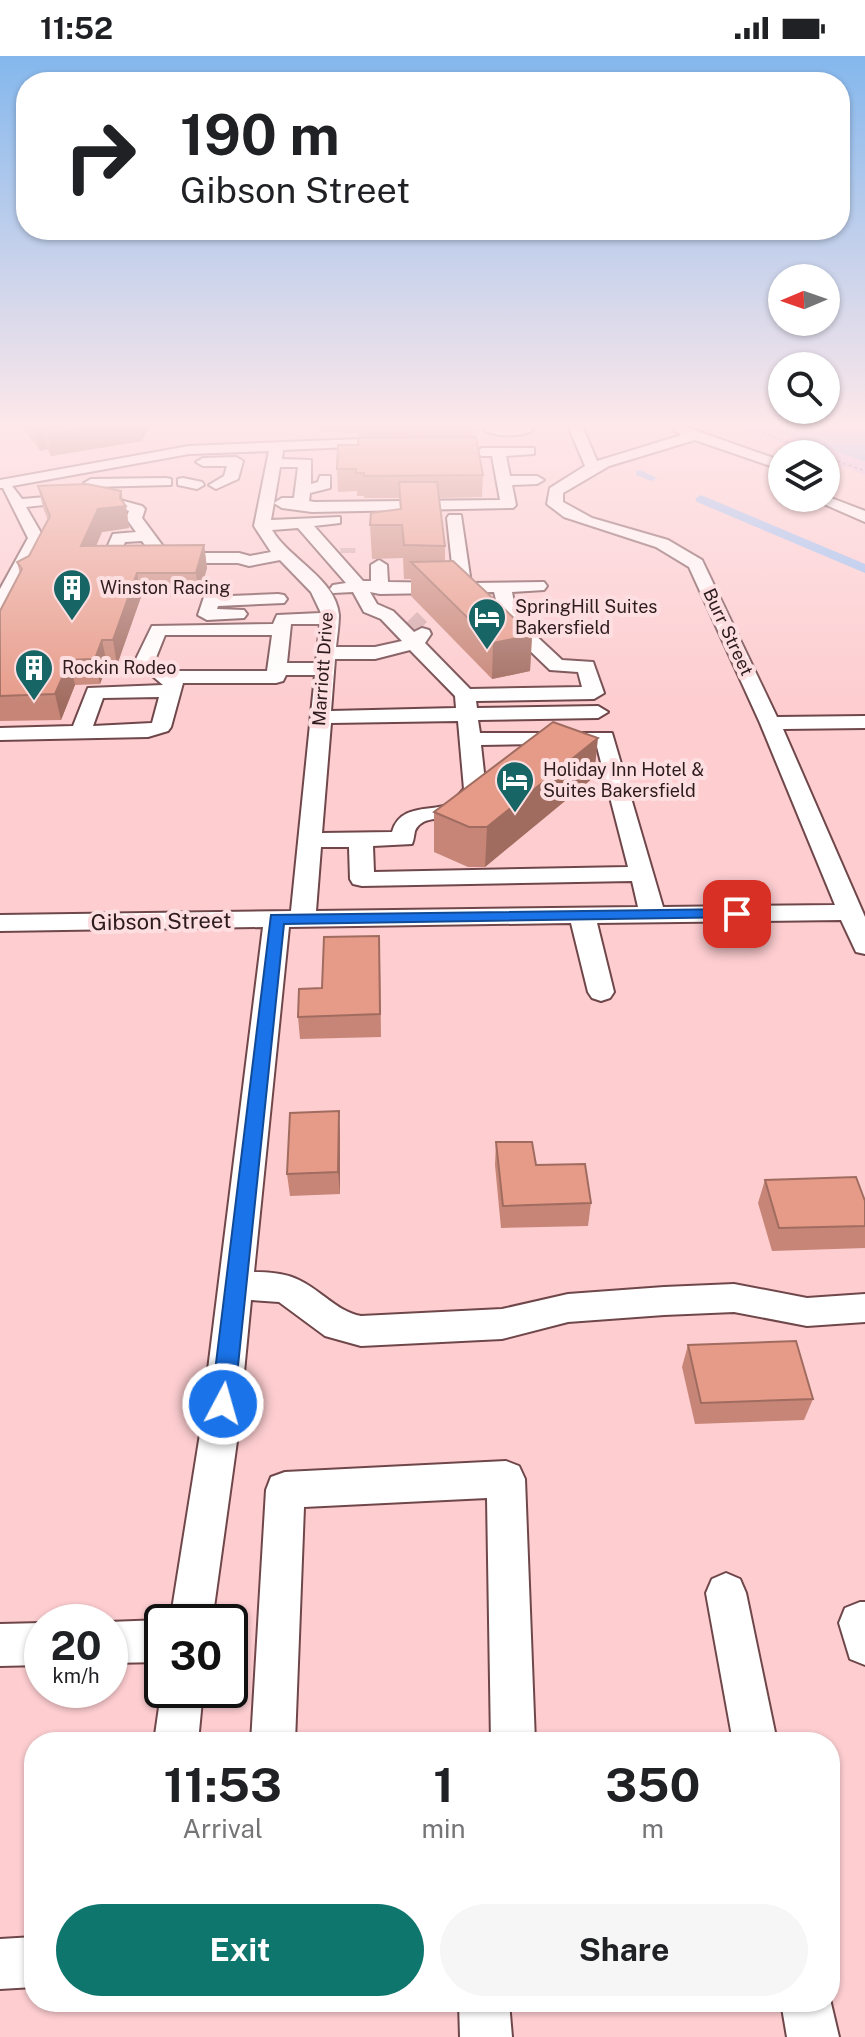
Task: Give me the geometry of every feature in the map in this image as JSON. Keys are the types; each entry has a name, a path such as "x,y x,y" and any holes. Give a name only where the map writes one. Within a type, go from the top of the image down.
{"street":[{"path":"0,605 36,538 25,518"},
{"path":"134,518 163,558"},
{"path":"263,518 262,526 326,520 426,518"},
{"path":"455,518 463,587"},
{"name":"Burr Street","path":"584,518 680,550 696,564 770,723 865,946"},
{"path":"326,520 370,608 415,631 466,705 475,791 451,816 438,810 420,814 404,828 404,839"},
{"path":"301,522 341,551"},
{"name":"Marriott Drive","path":"194,1604 290,919 309,840 329,618 322,592 282,555 262,526"},
{"path":"81,732 95,692 276,677 282,615 267,584 163,558 110,559 119,537 148,536"},
{"path":"220,571 254,567 282,555"},
{"path":"379,565 380,589"},
{"path":"322,592 358,586 380,589 538,586"},
{"path":"502,586 508,620 557,666 586,666 653,915"},
{"path":"173,684 145,661 158,630 282,615 329,618"},
{"path":"277,669 375,653 415,631"},
{"path":"0,734 148,731 161,727 173,684"},
{"path":"321,717 466,705 596,702"},
{"path":"770,723 865,722"},
{"path":"470,739 605,737"},
{"path":"309,840 404,839 431,835"},
{"path":"361,840 362,879 642,874"},
{"name":"Gibson Street","path":"0,923 850,912"},
{"path":"582,915 601,992"},
{"path":"236,1286 269,1286 288,1290 337,1326 361,1331 502,1324 568,1308 664,1301 734,1298 807,1312 865,1308"},
{"path":"273,1732 285,1490 506,1479 513,1732"},
{"path":"726,1593 753,1732"},
{"path":"865,1623 860,1623 865,1644"},
{"path":"0,1645 24,1644"},
{"path":"0,1964 24,1963"},
{"path":"485,2012 486,2037"},
{"path":"808,2012 813,2037"}],"building":[{"path":"49,518 94,518 81,546 204,545 196,573 137,573 113,640 102,640 95,659 70,660 55,694 0,696 0,611 22,569 17,562 29,556"},
{"path":"371,518 442,518 445,546 404,545 402,525 370,525"},
{"path":"453,561 532,635 493,643 411,562"},
{"path":"553,722 598,738 487,827 469,827 434,812"},
{"path":"379,936 380,1014 298,1017 299,989 322,988 324,937"},
{"path":"339,1111 338,1172 287,1174 290,1113"},
{"path":"496,1142 532,1142 536,1165 585,1164 591,1203 503,1206"},
{"path":"856,1177 865,1201 865,1226 779,1228 765,1180"},
{"path":"796,1341 813,1399 701,1403 688,1345"}],"waterway":[{"path":"747,518 865,569"}],"tunnel":[{"path":"348,548 348,553"},
{"path":"410,619 420,629"}],"place":[{"name":"Winston Racing","path":"72,622"},
{"name":"SpringHill Suites Bakersfield","path":"487,651"},
{"name":"Rockin Rodeo","path":"34,702"},
{"name":"Holiday Inn Hotel & Suites Bakersfield","path":"515,814"}],"route":[{"path":"223,1404 277,919 737,914"}]}
